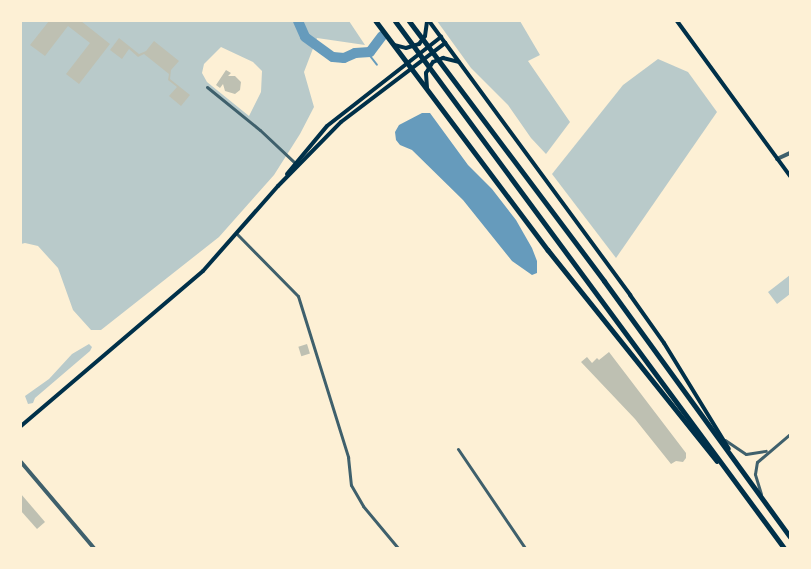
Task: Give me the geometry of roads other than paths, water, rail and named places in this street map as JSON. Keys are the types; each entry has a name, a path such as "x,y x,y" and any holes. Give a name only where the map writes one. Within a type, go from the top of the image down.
{"highway":[{"path":"395,21 784,548"},
{"path":"409,21 790,537"}],"main road":[{"path":"376,21 548,250 743,492"},
{"path":"394,45 409,48 419,44 426,36 428,21"},
{"path":"428,21 664,343 742,472"},
{"path":"677,21 790,176"},
{"path":"278,186 294,163 327,126 441,37"},
{"path":"21,426 203,272 278,186 341,122 444,43"},
{"path":"428,91 425,76 431,64 443,58 459,62"}],"street":[{"path":"207,87 260,130 294,163"},
{"path":"777,159 790,153"},
{"path":"237,234 298,296 348,457 348,474 351,485 364,506 398,548"},
{"path":"766,504 758,487 757,462 768,450 790,434"},
{"path":"721,436 730,446 746,454 759,454 768,450"},
{"path":"458,448 524,548"},
{"path":"21,462 94,548"}],"water":[{"path":"422,113 430,113 468,165 492,189 516,220 532,248 537,261 537,273 532,275 512,261 463,200 412,150 400,145 396,140 395,132 399,125"}],"waterway":[{"path":"298,21 305,37 333,57 344,58 355,53 370,52 382,36"},
{"path":"367,52 377,65"}]}
